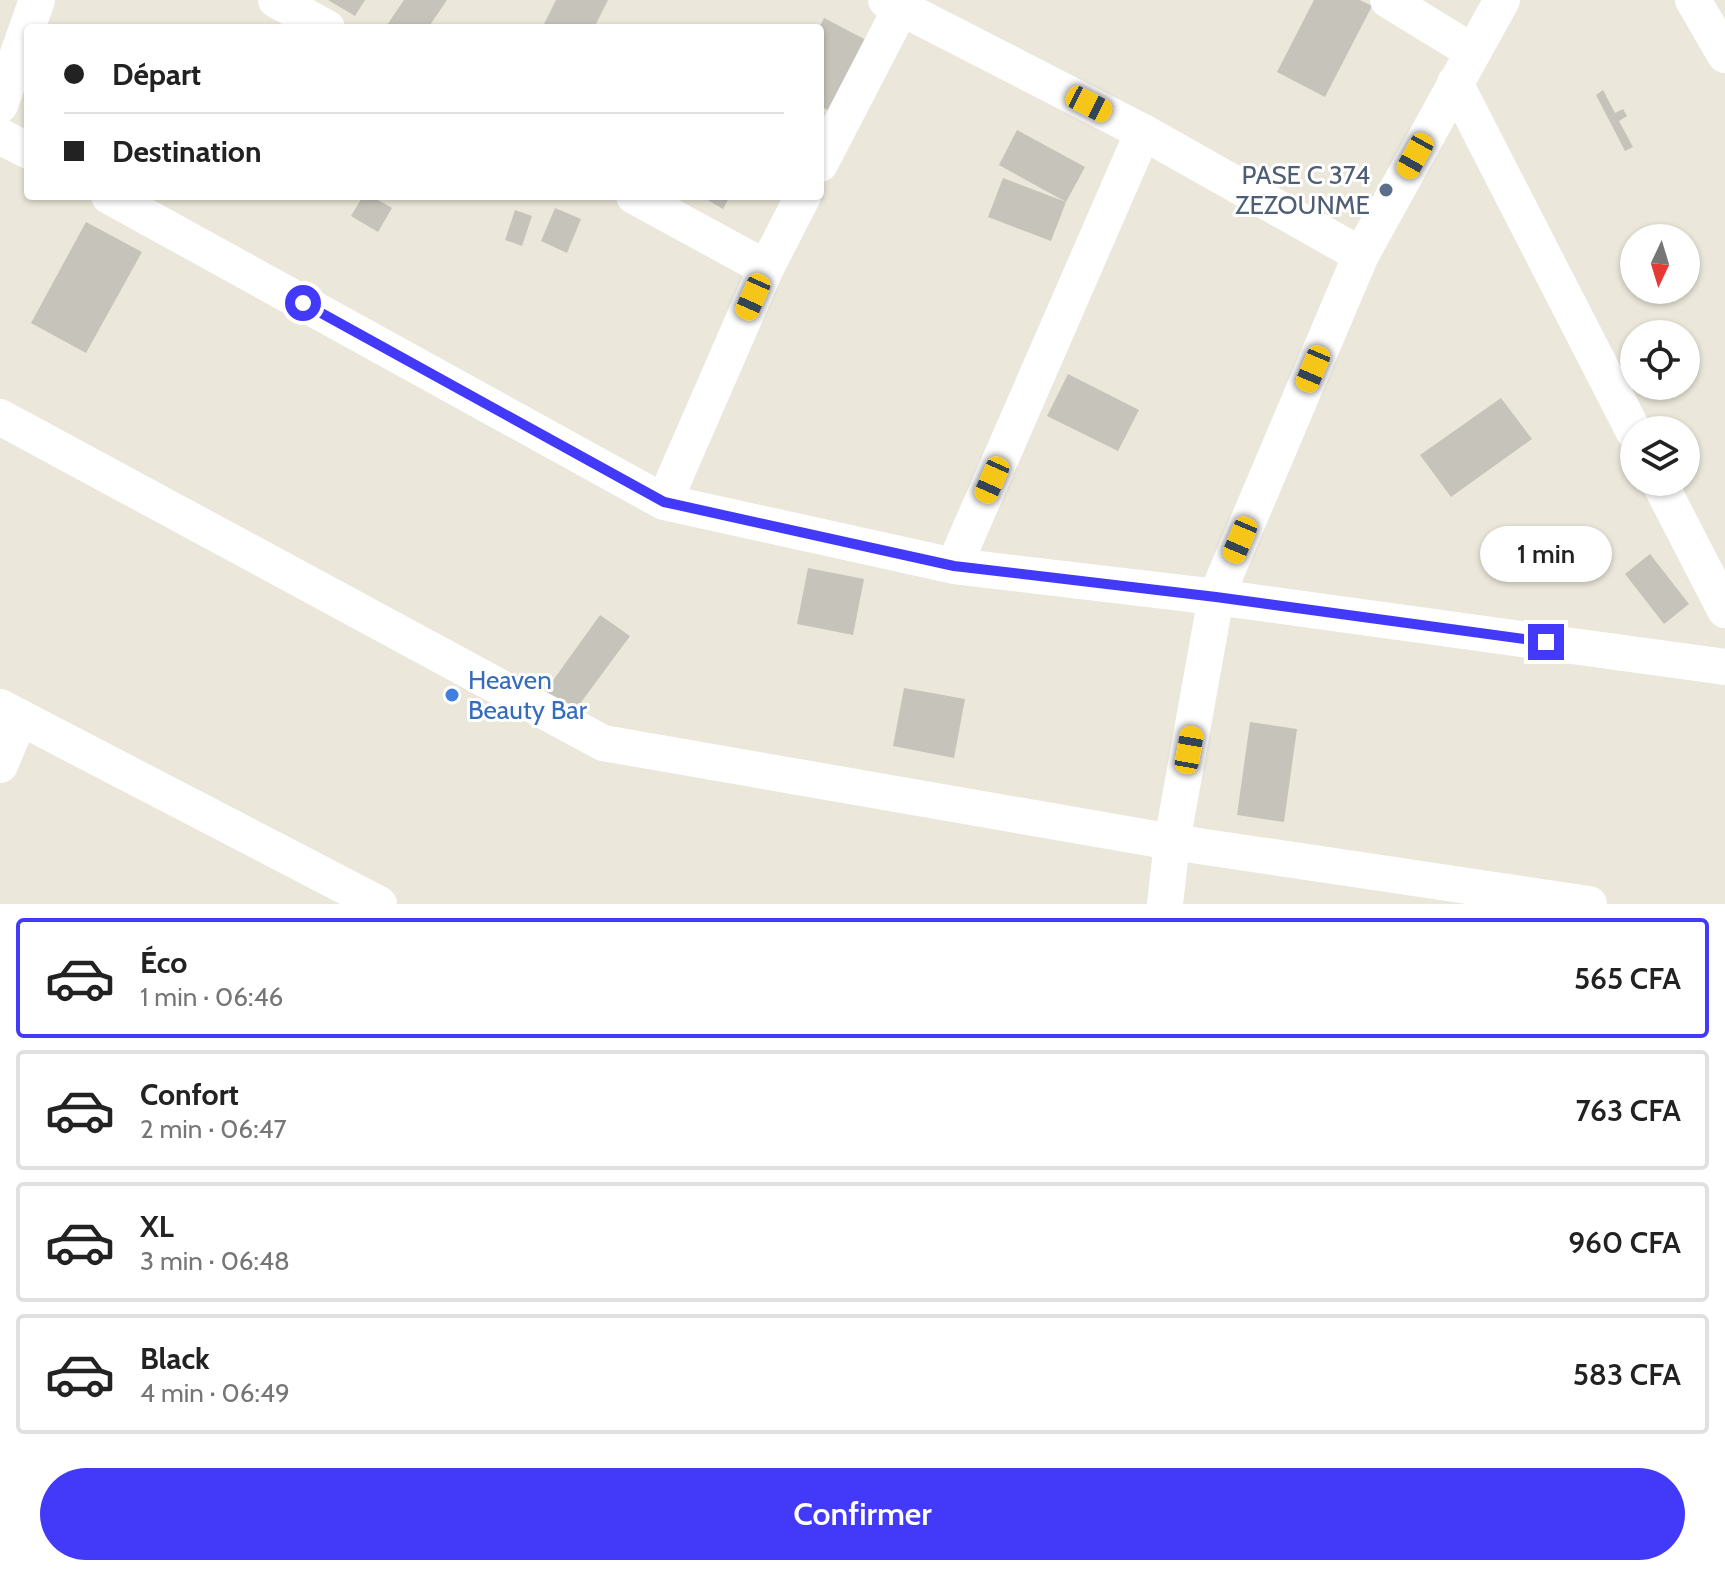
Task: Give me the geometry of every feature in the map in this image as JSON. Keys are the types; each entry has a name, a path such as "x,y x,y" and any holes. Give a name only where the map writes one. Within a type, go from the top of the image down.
{"street":[{"path":"29,24 37,0"},
{"path":"276,0 320,24"},
{"path":"1388,0 1473,52"},
{"path":"1165,904 1172,842 1216,597 1361,255 1502,0"},
{"path":"1693,0 1725,55"},
{"path":"824,155 893,4 1143,132 1361,255"},
{"path":"0,105 24,37"},
{"path":"1455,83 1626,416"},
{"path":"954,566 1143,132"},
{"path":"0,136 24,149"},
{"path":"116,200 664,502 954,566 1216,597 1725,667"},
{"path":"641,200 766,268"},
{"path":"664,502 766,268 801,200"},
{"path":"0,417 603,743 1172,842 1589,904"},
{"path":"1666,496 1725,610"},
{"path":"0,765 10,712 379,904"}],"building":[{"path":"328,0 365,0 355,16"},
{"path":"404,0 447,0 431,24 388,24"},
{"path":"556,0 608,0 596,24 544,24"},
{"path":"1314,0 1360,0 1372,6 1325,97 1277,72"},
{"path":"824,18 870,42 834,113 824,108 824,24 821,24"},
{"path":"1603,90 1615,113 1623,109 1627,116 1619,121 1633,147 1625,151 1596,95"},
{"path":"1017,130 1085,167 1066,202 999,165"},
{"path":"1003,178 1066,202 1051,241 988,217"},
{"path":"361,200 378,200 392,208 378,232 351,216"},
{"path":"708,200 728,200 723,209"},
{"path":"555,208 581,219 567,253 541,241"},
{"path":"515,210 532,216 522,246 505,240"},
{"path":"86,222 142,252 86,353 31,323"},
{"path":"1068,374 1139,410 1118,451 1047,416"},
{"path":"1501,398 1532,439 1451,497 1420,455"},
{"path":"1650,554 1689,604 1664,624 1625,574"},
{"path":"808,568 864,579 853,635 797,624"},
{"path":"600,615 630,636 568,720 539,700"},
{"path":"904,688 965,699 954,758 893,746"},
{"path":"1250,722 1297,729 1284,822 1237,815"}],"place":[{"name":"PASE C 374 ZEZOUNME","path":"1386,190"},
{"name":"Heaven Beauty Bar","path":"452,695"}],"route":[{"path":"303,303 664,502 954,566 1216,597 1546,642"}]}
